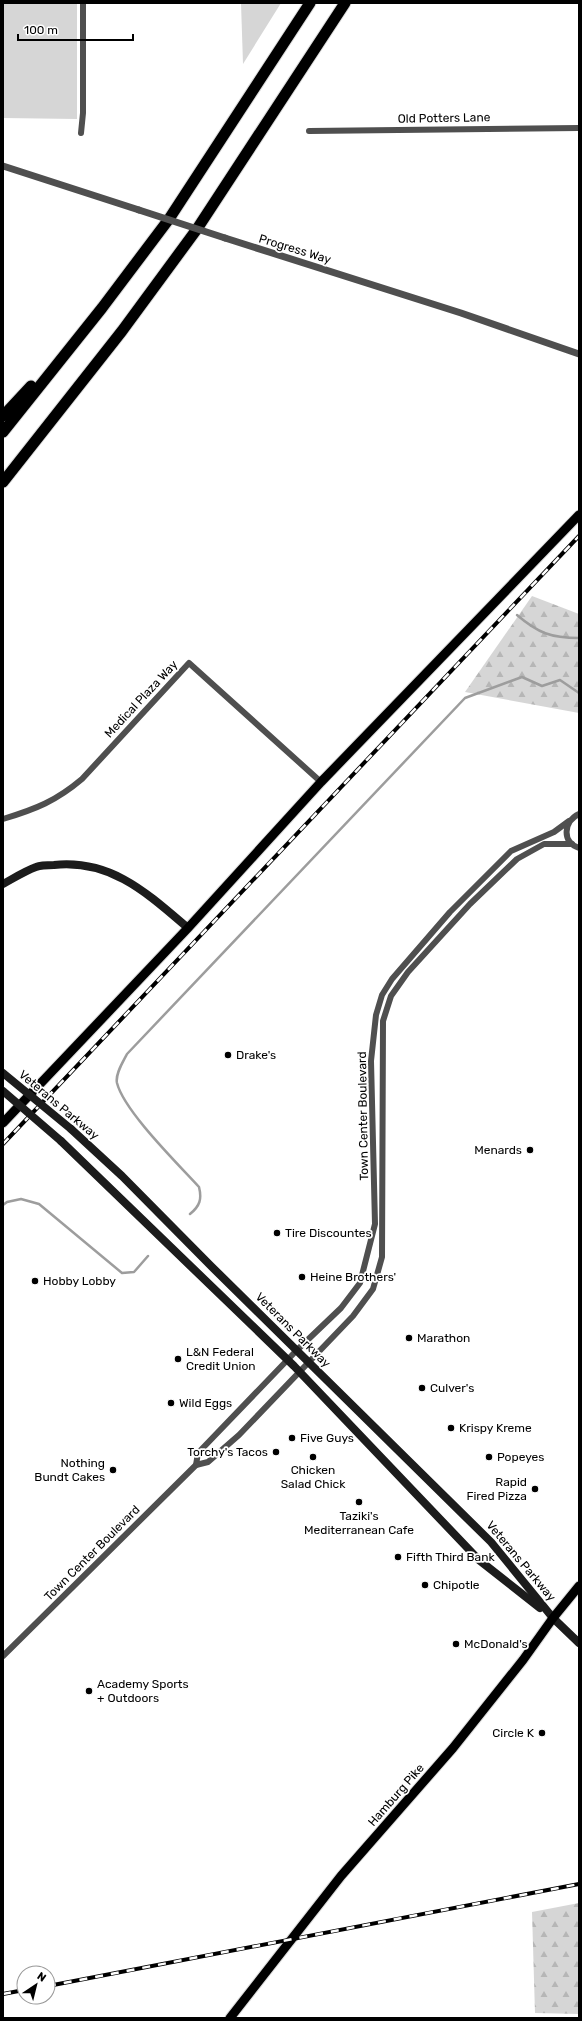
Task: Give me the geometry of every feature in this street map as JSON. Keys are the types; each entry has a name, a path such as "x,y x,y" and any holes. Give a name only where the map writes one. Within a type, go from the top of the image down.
{"highway":[{"path":"3,432 82,332 181,202 310,3"},
{"path":"3,482 122,331 197,229 345,3"},
{"path":"3,416 82,332"}],"main road":[{"path":"3,1123 188,928 321,782 579,515"},
{"path":"3,884 36,867 70,863 98,869 119,875 150,895 188,928"},
{"name":"Veterans Parkway","path":"3,1073 71,1130 122,1176 296,1351 491,1542 553,1618"},
{"name":"Veterans Parkway","path":"3,1091 61,1141 288,1360 479,1560 553,1618 579,1643"},
{"name":"Hamburg Pike","path":"230,2018 341,1876 453,1748 523,1660 553,1618 579,1586"}],"street":[{"path":"81,133 83,113 83,3"},
{"name":"Old Potters Lane","path":"309,131 579,128"},
{"name":"Progress Way","path":"3,166 462,313 579,354"},
{"name":"Medical Plaza Way","path":"3,819 30,811 64,795 82,778 189,663 321,782"},
{"name":"Town Center Boulevard","path":"196,1465 198,1453 296,1351 341,1308 360,1283 375,1224 374,1130 371,1061 376,1015 382,995 392,980 450,912 511,851 554,832 579,814"},
{"path":"569,821 567,825 567,836 572,844 579,848"},
{"name":"Town Center Boulevard","path":"3,1656 196,1465 208,1462 239,1435 298,1371 353,1316 373,1289 382,1257 383,1021 391,996 408,972 470,904 517,858 544,844 572,844"}],"green space":[{"path":"3,3 77,3 77,119 3,118"},
{"path":"241,3 281,3 243,64"},
{"path":"532,596 579,614 579,713 465,692"},
{"path":"579,1903 579,2014 535,2013 532,1912"}],"waterway":[{"path":"517,615 538,630 545,633 560,637 579,638"},
{"path":"190,1214 198,1205 200,1199 199,1187 140,1122 122,1095 117,1083 118,1072 127,1054 465,698 522,677 542,686 560,680 579,693"},
{"path":"3,1205 7,1202 21,1199 39,1204 122,1273 134,1272 148,1256"}],"railway":[{"path":"3,1144 579,536"},
{"path":"56,1984 579,1884"},
{"path":"3,1994 16,1992"}],"place":[{"name":"Drake's","path":"228,1055"},
{"name":"Menards","path":"530,1150"},
{"name":"Tire Discountes","path":"277,1233"},
{"name":"Heine Brothers'","path":"302,1277"},
{"name":"Hobby Lobby","path":"35,1281"},
{"name":"Marathon","path":"409,1338"},
{"name":"L&N Federal Credit Union","path":"178,1359"},
{"name":"Culver's","path":"422,1388"},
{"name":"Wild Eggs","path":"171,1403"},
{"name":"Krispy Kreme","path":"451,1428"},
{"name":"Five Guys","path":"292,1438"},
{"name":"Torchy's Tacos","path":"276,1452"},
{"name":"Chicken Salad Chick","path":"313,1457"},
{"name":"Popeyes","path":"489,1457"},
{"name":"Nothing Bundt Cakes","path":"113,1470"},
{"name":"Rapid Fired Pizza","path":"535,1489"},
{"name":"Taziki's Mediterranean Cafe","path":"359,1502"},
{"name":"Fifth Third Bank","path":"398,1557"},
{"name":"Chipotle","path":"425,1585"},
{"name":"McDonald's","path":"456,1644"},
{"name":"Academy Sports + Outdoors","path":"89,1691"},
{"name":"Circle K","path":"542,1733"}]}
